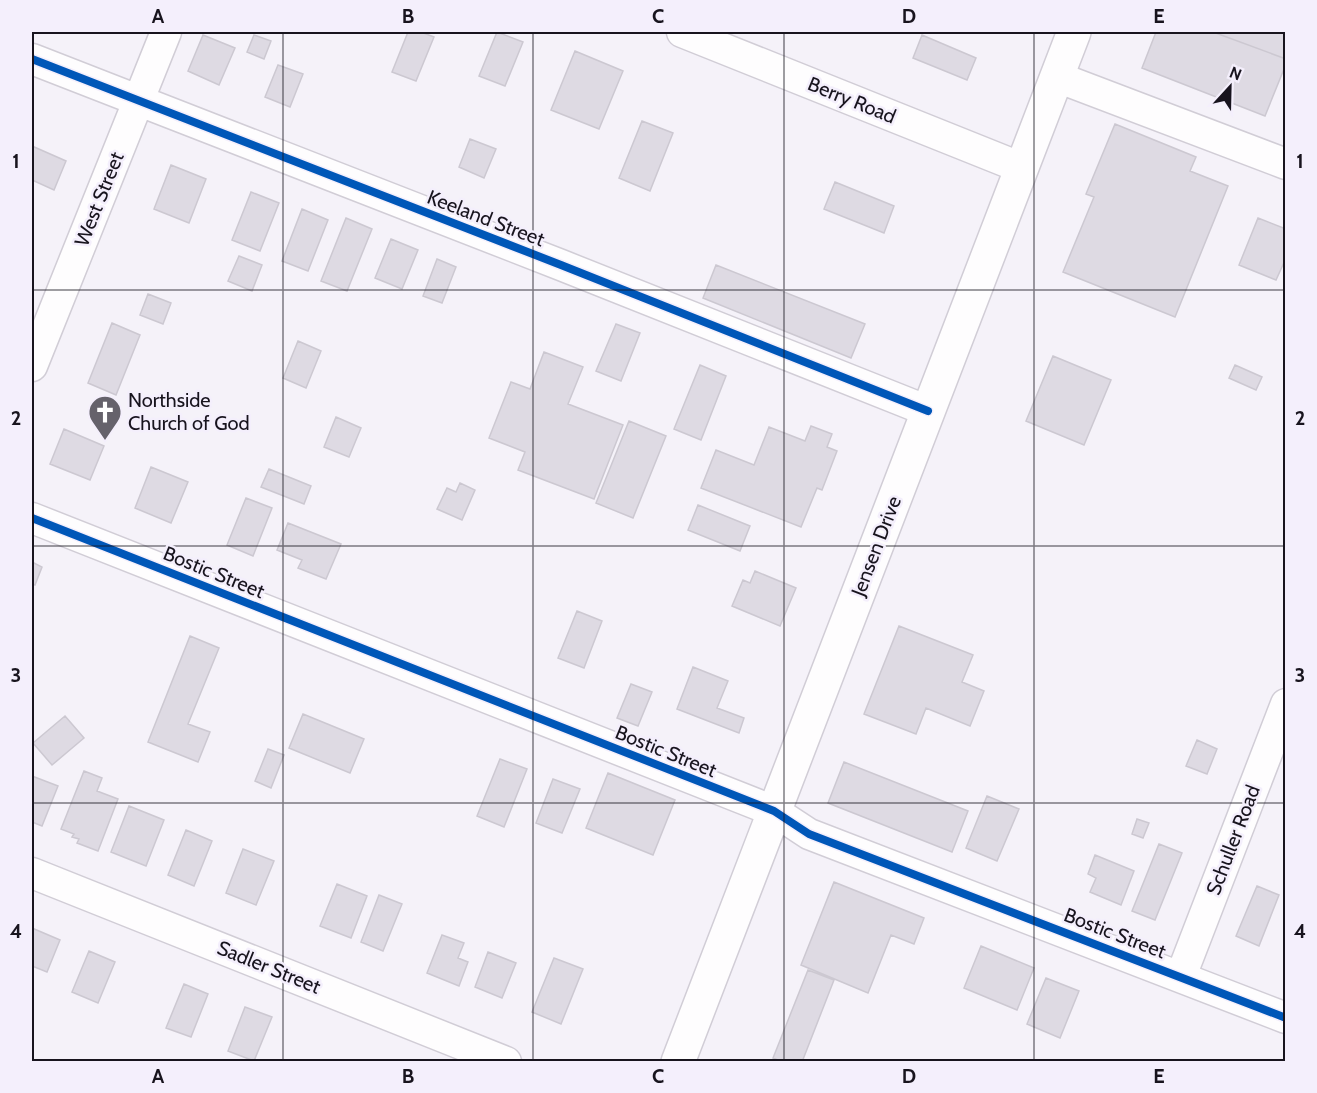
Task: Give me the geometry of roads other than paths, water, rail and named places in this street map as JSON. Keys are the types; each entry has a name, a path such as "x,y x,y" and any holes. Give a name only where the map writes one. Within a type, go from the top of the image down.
{"main road":[{"name":"Jensen Drive","path":"678,1062 1074,32"}],"street":[{"name":"West Street","path":"32,366 165,32"},
{"name":"Berry Road","path":"682,32 1022,168"},
{"name":"Keeland Street","path":"32,59 539,256 928,411"},
{"path":"1057,77 1286,164"},
{"name":"Bostic Street","path":"32,518 774,811 809,834 1286,1018"},
{"name":"Schuller Road","path":"1181,976 1286,704"},
{"name":"Sadler Street","path":"32,873 506,1062"}],"place":[{"name":"Northside Church of God","path":"105,441"}]}
